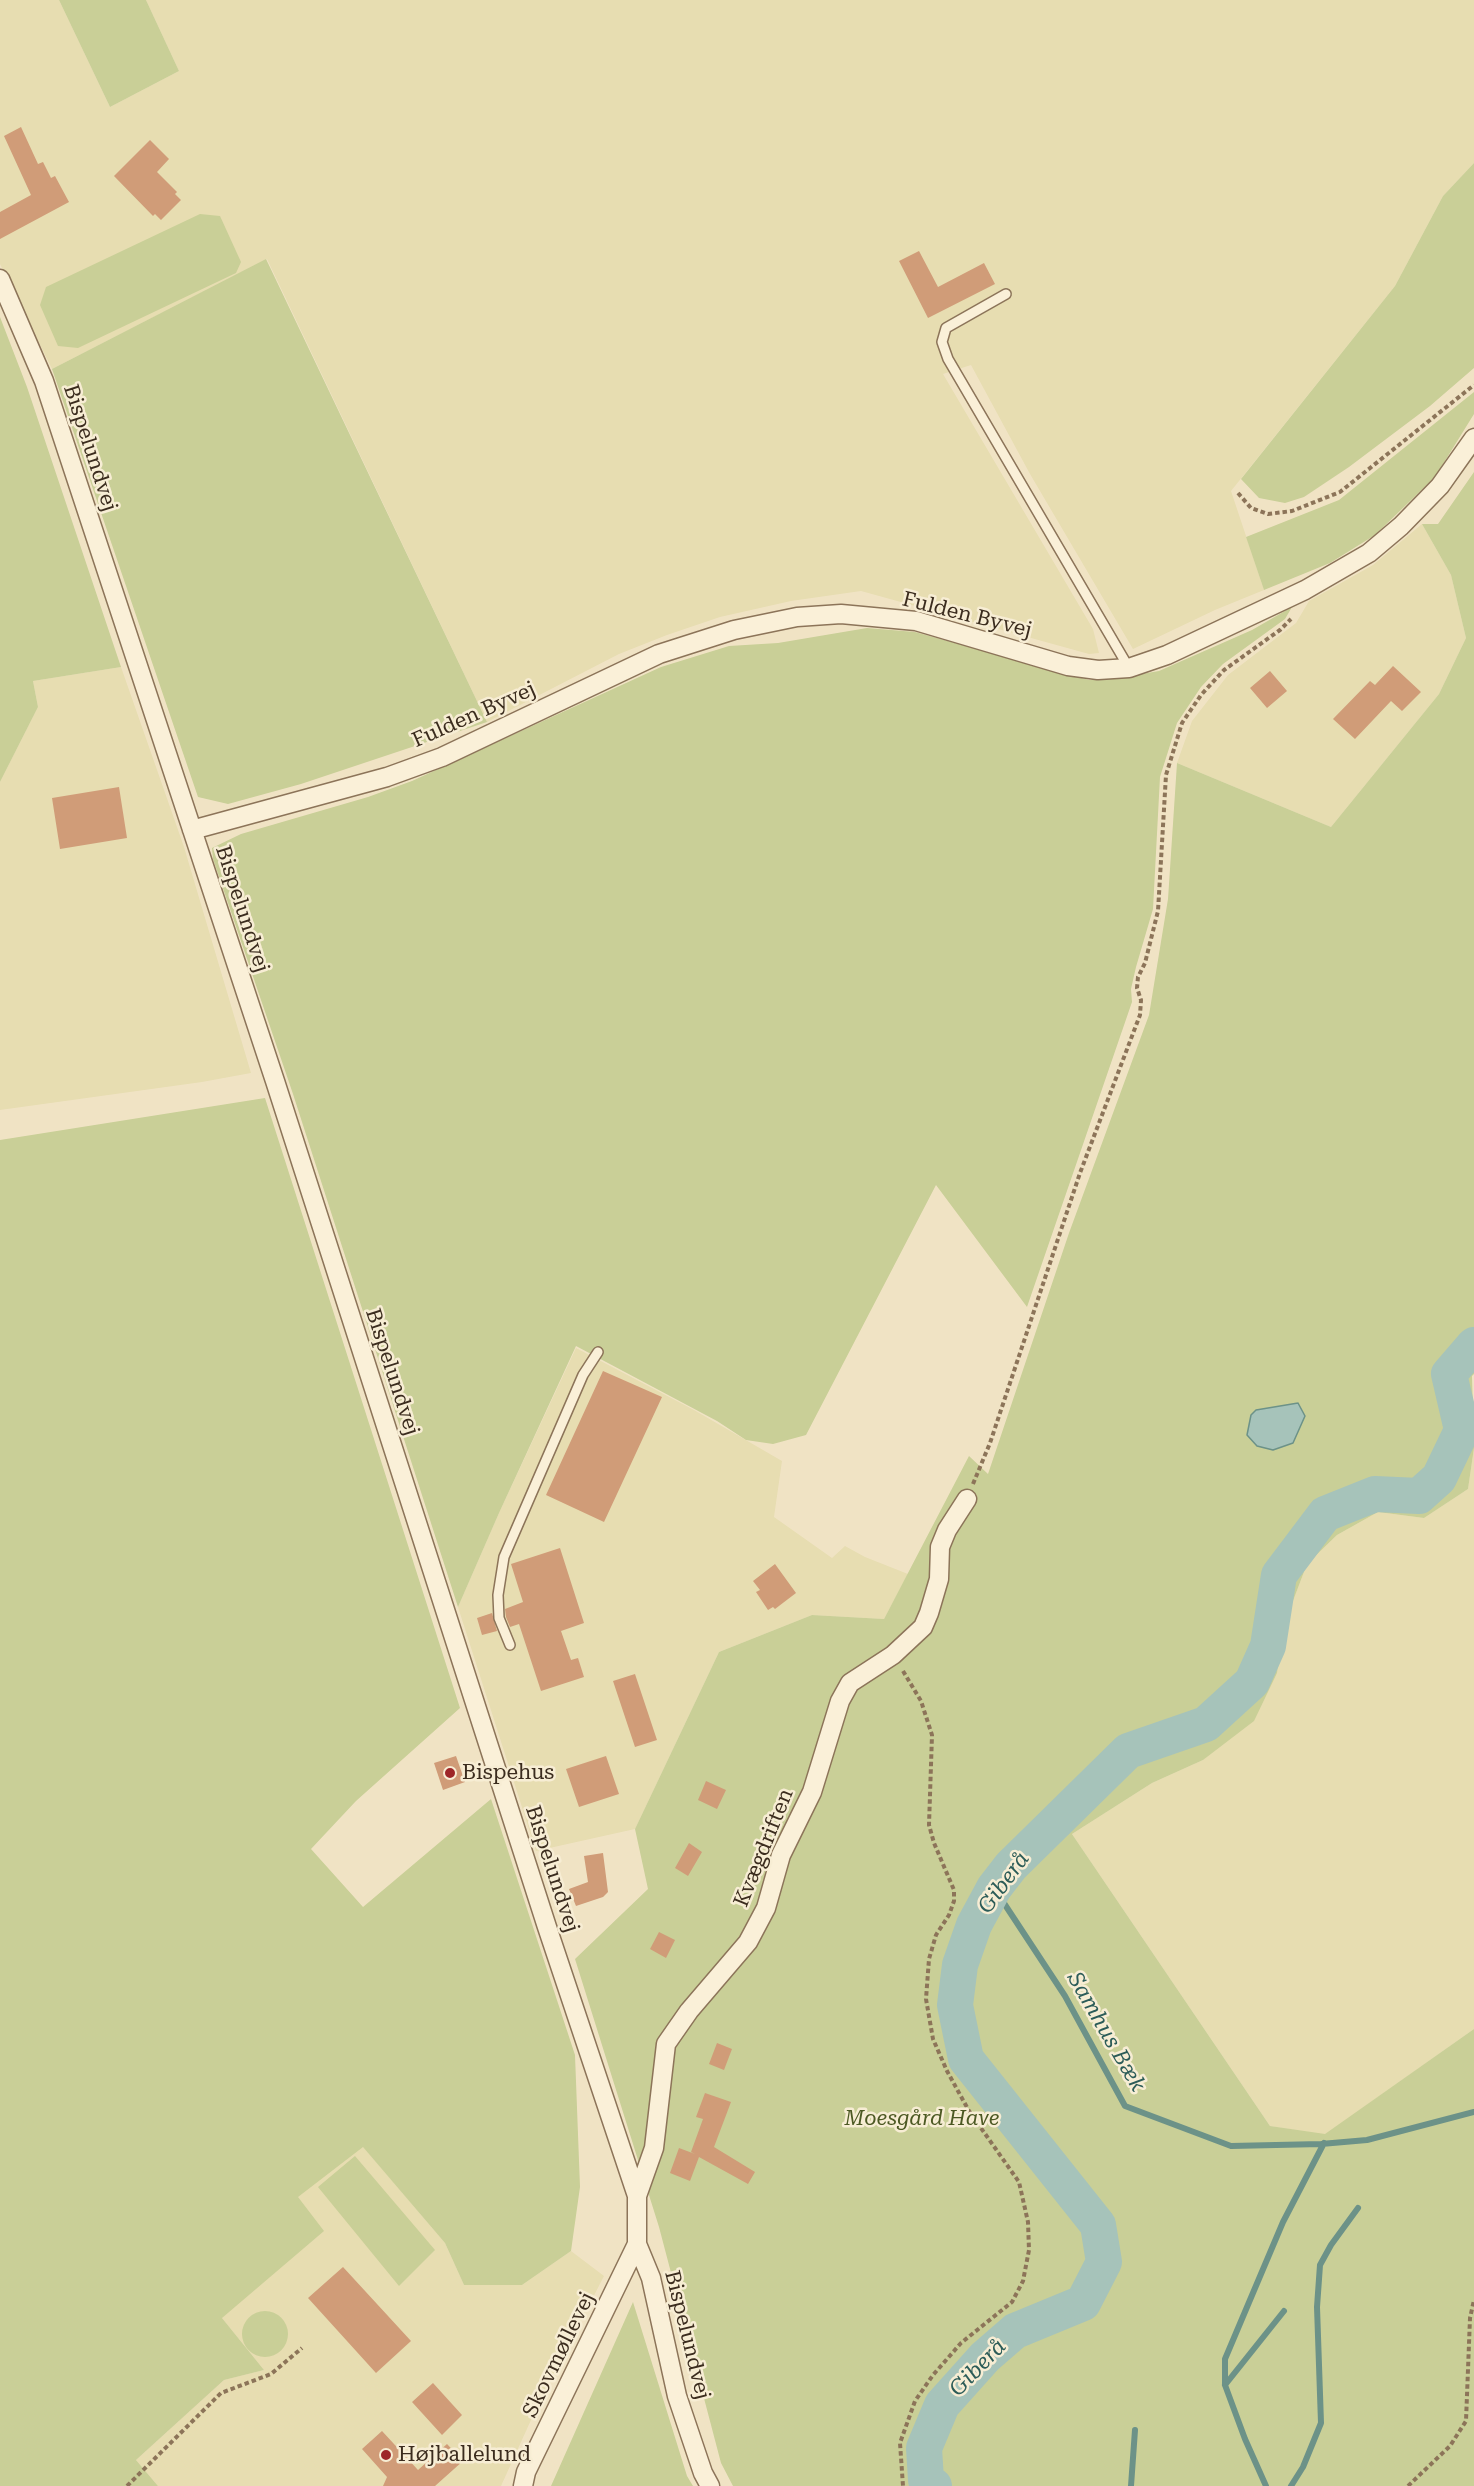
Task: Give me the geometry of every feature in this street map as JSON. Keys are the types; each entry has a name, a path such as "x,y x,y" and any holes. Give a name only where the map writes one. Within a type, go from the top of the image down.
{"street":[{"name":"Bispelundvej","path":"0,279 44,381 275,1081 547,1927 637,2196 637,2244 651,2278 677,2396 703,2473 710,2486"},
{"name":"Fulden Byvej","path":"192,830 387,777 442,757 659,654 734,630 797,617 841,614 916,621 1068,666 1098,670 1129,668 1167,655 1305,590 1369,553 1401,526 1440,486 1474,438"},
{"name":"Kvægdriften","path":"637,2196 654,2148 666,2044 689,2011 748,1942 766,1908 781,1855 812,1792 840,1701 850,1683 893,1655 923,1627 930,1613 939,1579 940,1547 947,1530 967,1499"},
{"name":"Skovmøllevej","path":"523,2486 526,2472 637,2244"}],"lane":[{"path":"1006,294 946,328 942,342 948,359 1129,668"},
{"path":"510,1645 499,1618 498,1595 504,1557 583,1375 598,1352"}],"path":[{"path":"1238,493 1251,508 1268,514 1292,512 1340,492 1474,385"},
{"path":"967,1499 993,1432 1080,1173 1140,1015 1138,977 1145,963 1158,911 1166,775 1182,723 1201,695 1224,670 1280,630 1293,617 1305,590"},
{"path":"893,1655 921,1701 932,1735 929,1825 954,1890 950,1915 936,1935 929,1959 926,1999 933,2039 969,2111 1018,2182 1028,2222 1029,2250 1023,2281 1012,2302 961,2343 933,2374 915,2401 900,2444 903,2486"},
{"path":"1408,2486 1450,2446 1466,2421 1470,2318 1474,2300"},
{"path":"127,2486 221,2393 271,2374 302,2348"}],"shaded area":[{"path":"0,0 59,0 110,107 179,71 146,0 1474,0 1474,163 1443,196 1395,286 1231,491 1264,590 1215,610 1133,649 1030,474 971,365 943,374 1093,629 1099,653 1089,654 861,591 791,601 720,617 667,635 619,654 487,722 267,259 52,369 0,264"},
{"path":"1422,524 1451,575 1466,638 1439,694 1331,827 1177,763 1192,721 1228,675 1296,623 1309,601 1373,565"},
{"path":"121,667 184,847 251,1073 0,1110 0,782 38,707 33,681"},
{"path":"576,1348 694,1410 782,1461 774,1517 832,1558 845,1546 865,1557 908,1574 884,1619 812,1615 719,1652 635,1829 536,1851 458,1607"},
{"path":"1474,1448 1474,2029 1325,2135 1270,2126 1072,1834 1152,1783 1203,1760 1277,1673 1285,1622 1307,1564 1337,1535 1378,1512 1424,1518 1468,1489"},
{"path":"309,2083 445,2243 464,2285 522,2285 571,2251 604,2276 536,2409 501,2486 158,2486 136,2460 224,2380 264,2370 222,2318"}],"green space":[{"path":"59,0 146,0 179,71 110,107"},
{"path":"1474,163 1474,368 1430,406 1349,467 1304,497 1285,503 1259,498 1241,479 1395,286 1443,196"},
{"path":"200,214 220,216 241,262 236,273 78,348 58,346 40,305 46,287"},
{"path":"266,259 487,722 301,784 228,804 198,797 52,369"},
{"path":"0,317 27,387 121,667 33,681 38,707 0,782"},
{"path":"1474,392 1474,414 1435,477 1375,535 1330,563 1264,590 1246,537 1339,500"},
{"name":"Moesgård Have","path":"1474,472 1474,1374 1472,1376 1474,1448 1468,1489 1424,1518 1378,1512 1337,1535 1307,1564 1285,1622 1277,1673 1254,1721 1203,1760 1152,1783 1072,1834 1270,2126 1325,2134 1474,2029 1474,2486 733,2486 721,2463 659,2227 575,1959 648,1889 635,1829 719,1652 812,1615 884,1619 969,1456 988,1474 1069,1233 1149,1015 1168,899 1177,763 1331,827 1439,694 1466,638 1451,575 1422,524 1438,524"},
{"path":"1292,607 1285,619 1223,664 1201,687 1177,723 1160,777 1153,909 1131,989 1132,1002 1027,1307 936,1185 806,1435 773,1444 746,1440 717,1421 576,1346 458,1607 293,1094 213,859 212,848 241,834 368,797 412,781 661,667 729,646 778,643 867,628 915,632 1089,680 1112,679 1159,671 1252,630"},
{"path":"265,1098 460,1708 356,1801 311,1849 363,1907 491,1799 575,2055 580,2187 571,2251 522,2285 464,2285 445,2243 363,2147 298,2197 324,2231 222,2318 264,2370 224,2380 136,2460 158,2486 0,2486 0,1140"},
{"path":"355,2156 435,2250 399,2286 318,2187"},
{"path":"633,2302 687,2476 693,2486 551,2486"},
{"path":"265,2311 281,2318 288,2334 281,2350 265,2357 249,2350 242,2334 249,2318"}],"water":[{"path":"1298,1403 1305,1416 1293,1443 1273,1450 1257,1446 1247,1435 1251,1415 1256,1410"}],"building":[{"path":"21,127 38,164 43,162 51,178 55,176 69,202 0,239 0,212 31,195 4,136"},
{"path":"150,140 169,159 157,172 177,192 175,194 181,200 161,220 155,214 153,216 114,176"},
{"path":"919,251 938,287 984,263 995,284 928,318 899,261"},
{"path":"1393,666 1421,692 1402,711 1391,701 1355,739 1333,719 1370,681 1375,685"},
{"path":"1270,671 1287,691 1267,708 1250,688"},
{"path":"119,787 127,838 60,849 52,798"},
{"path":"603,1371 662,1397 604,1522 546,1495"},
{"path":"560,1548 584,1623 561,1631 571,1660 578,1658 584,1677 541,1691 519,1624 510,1627 505,1609 523,1602 511,1564"},
{"path":"775,1564 796,1593 775,1609 773,1607 768,1610 756,1592 760,1590 753,1581"},
{"path":"492,1613 497,1631 482,1635 477,1618"},
{"path":"635,1674 657,1740 635,1747 613,1681"},
{"name":"Bispehus","path":"456,1756 465,1782 443,1790 434,1763"},
{"path":"606,1756 619,1794 579,1807 566,1769"},
{"path":"706,1781 726,1790 717,1809 698,1800"},
{"path":"689,1843 702,1852 688,1876 675,1868"},
{"path":"603,1853 608,1892 603,1897 576,1906 569,1889 588,1882 584,1856"},
{"path":"659,1932 675,1940 666,1958 650,1949"},
{"path":"717,2043 732,2049 724,2070 709,2064"},
{"path":"705,2093 731,2102 714,2147 755,2172 748,2184 699,2157 690,2181 670,2173 679,2148 695,2154 691,2152 703,2119 696,2117"},
{"path":"343,2267 411,2341 376,2373 308,2298"},
{"path":"433,2383 462,2415 442,2435 412,2402"},
{"name":"Højballelund","path":"382,2431 418,2470 447,2444 463,2461 435,2486 383,2486 387,2477 362,2449"}],"waterway":[{"name":"Giberå","path":"934,2486 926,2480 924,2448 942,2405 985,2357 1015,2331 1083,2303 1104,2262 1098,2225 966,2059 955,2005 960,1965 974,1925 994,1888 1011,1866 1128,1751 1206,1724 1252,1682 1268,1646 1279,1575 1325,1514 1375,1494 1419,1496 1439,1478 1462,1430 1449,1374 1474,1345"},
{"name":"Samhus Bæk","path":"994,1888 1065,1996 1125,2106 1231,2146 1321,2144 1367,2140 1474,2112"},
{"path":"1266,2486 1225,2385 1225,2359 1283,2222 1324,2143"},
{"path":"1291,2486 1303,2467 1321,2423 1317,2307 1320,2265 1331,2245 1358,2208"},
{"path":"1225,2385 1284,2311"},
{"path":"1131,2486 1135,2430"}],"place":[{"name":"Bispehus","path":"450,1773"},
{"name":"Højballelund","path":"386,2455"}]}
